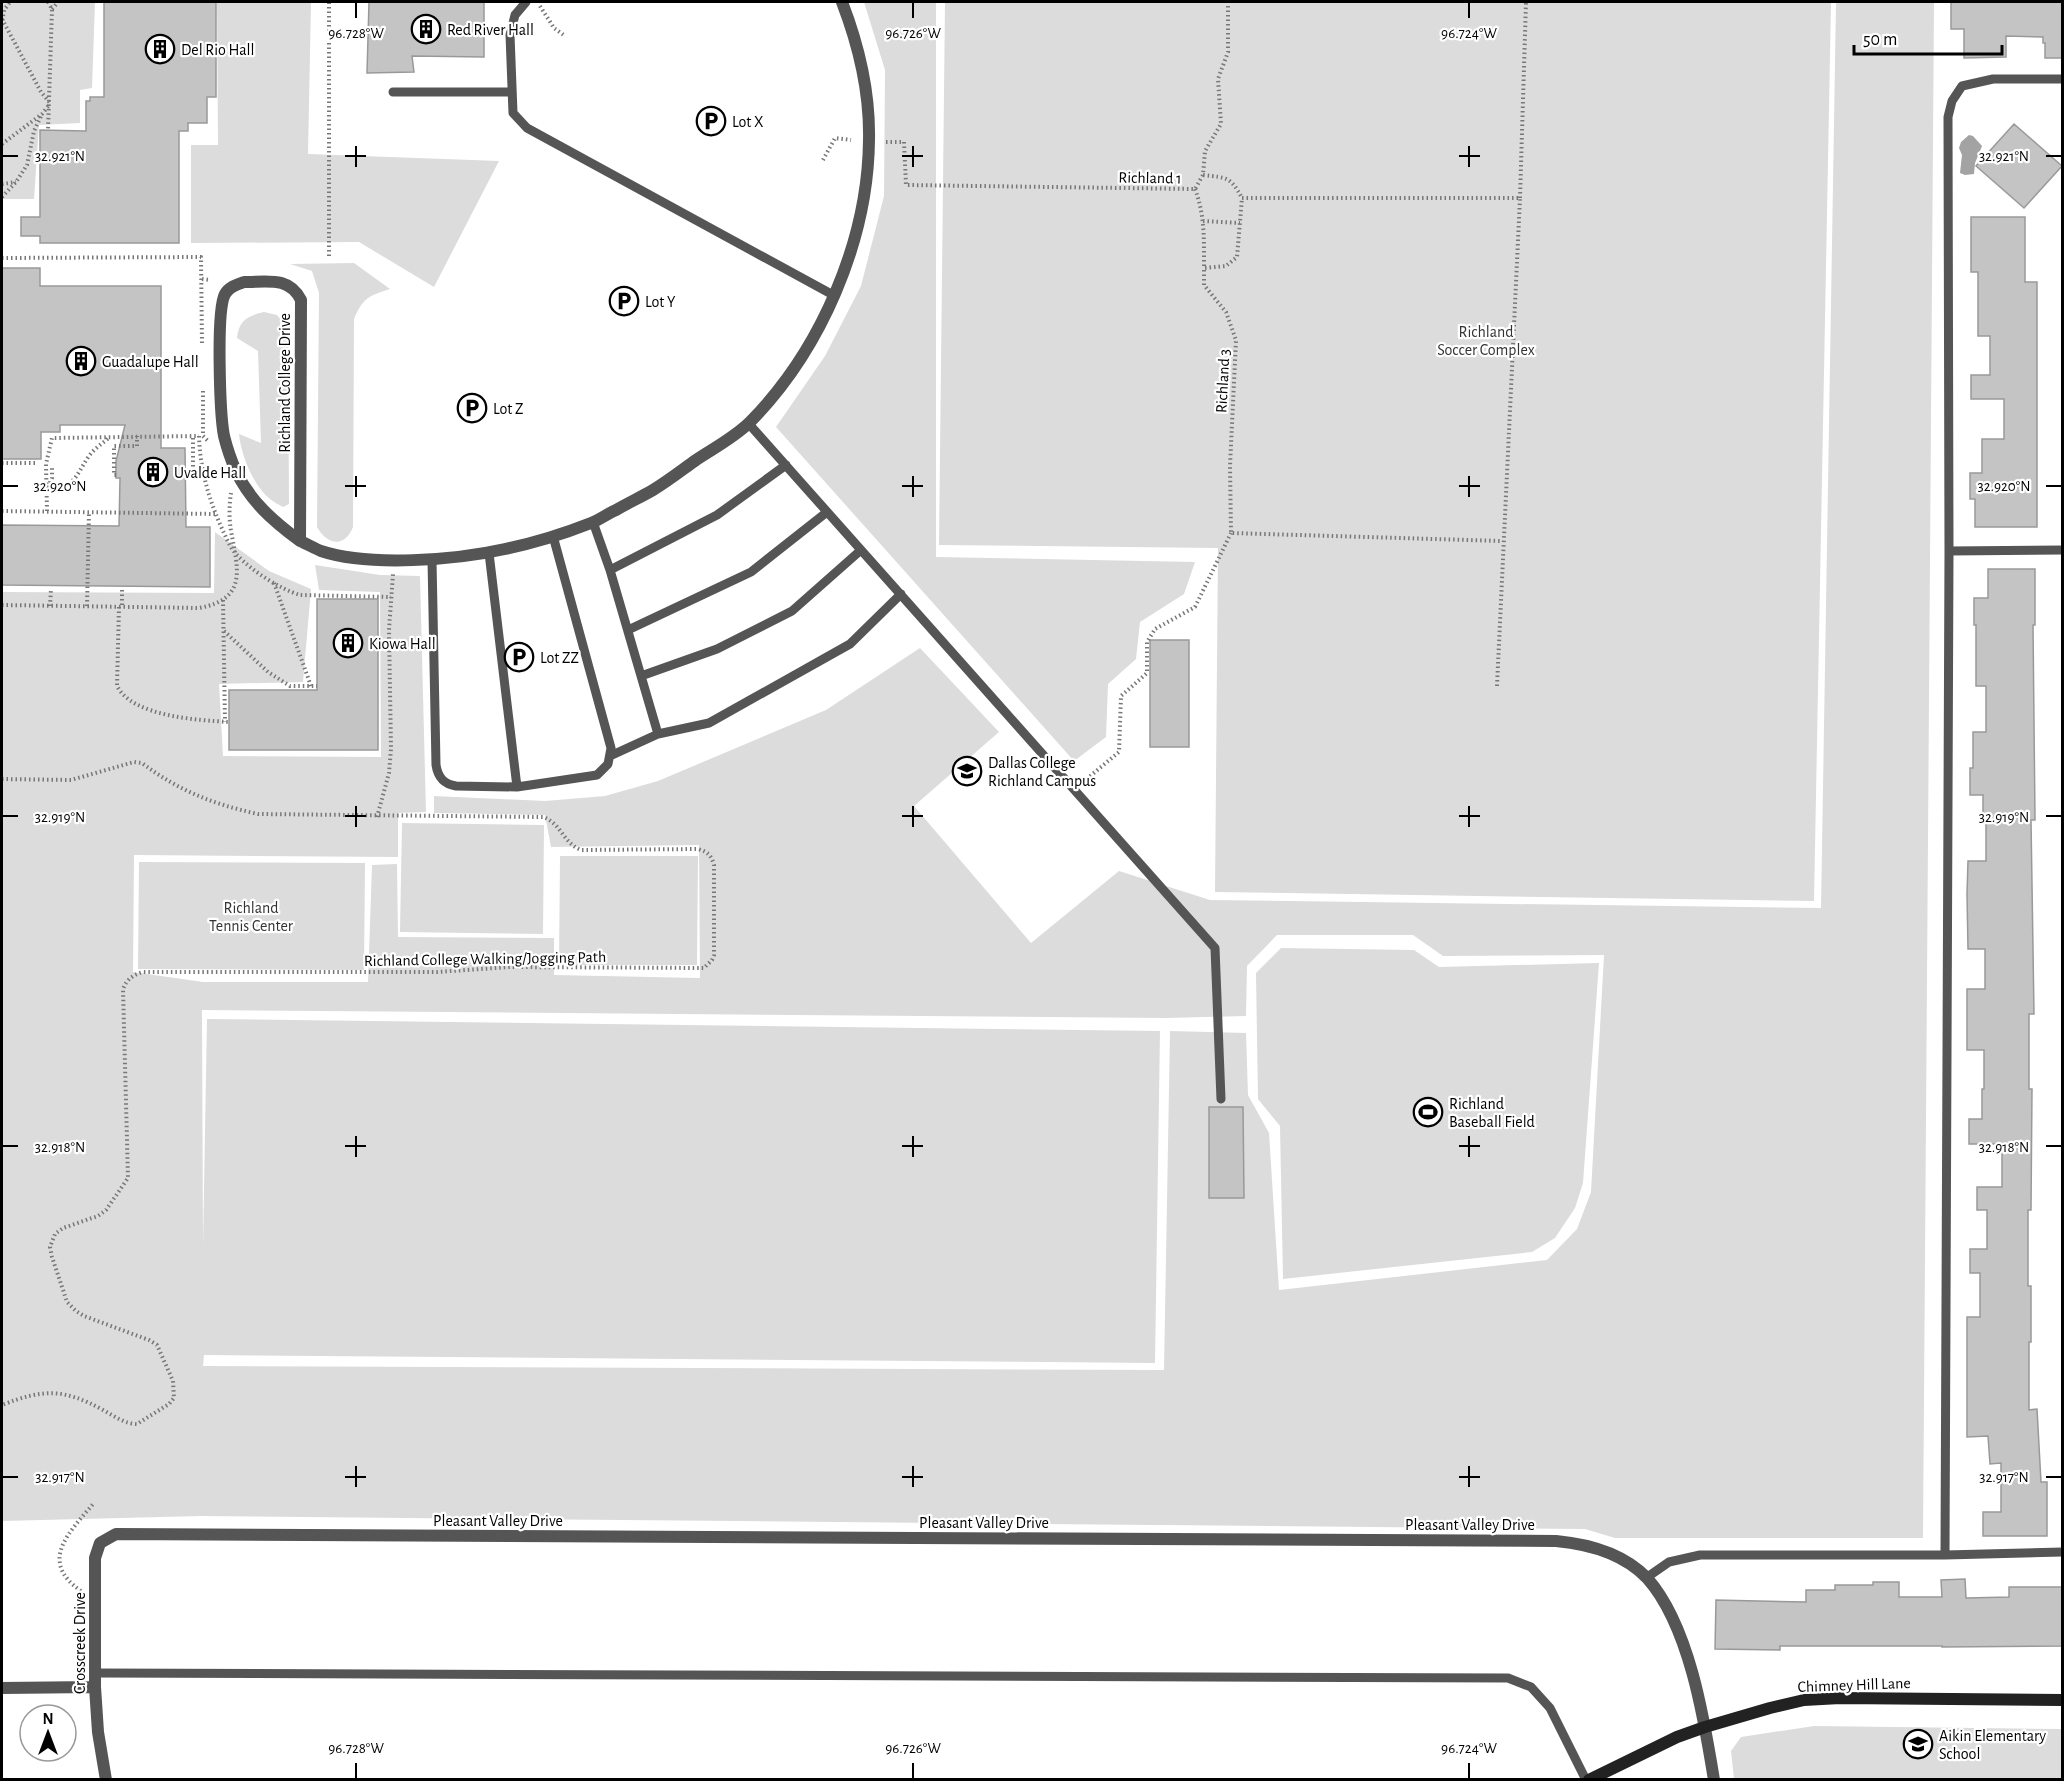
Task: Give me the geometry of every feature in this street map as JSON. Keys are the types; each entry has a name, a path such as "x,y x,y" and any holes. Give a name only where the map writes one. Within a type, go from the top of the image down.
{"street":[{"name":"Richland College Drive","path":"300,541 301,300 290,285 244,282 233,286 225,293 222,304 220,333 223,422 227,447 247,492 262,510 300,541 321,551 367,559 432,560 489,553 553,536 593,522 653,490 749,423 772,397 811,342 835,296 859,218 866,182 869,141 867,99 859,52 842,2"},
{"name":"Pleasant Valley Drive","path":"100,1543 116,1534 1556,1541 1578,1543 1602,1550 1626,1562 1646,1578 1670,1614 1684,1647 1706,1727 1714,1779"},
{"name":"Crosscreek Drive","path":"100,1543 95,1558 95,1688 98,1732 106,1779"},
{"path":"2,1688 95,1688"},
{"name":"Chimney Hill Lane","path":"1588,1779 1677,1737 1770,1708 1804,1700 1840,1698 2062,1700"}],"lane":[{"path":"526,2 515,15 510,35 513,113 527,128 835,296"},
{"path":"1945,1555 1949,551 1948,117 1952,101 1962,86 1993,79 2062,79"},
{"path":"393,92 511,92"},
{"path":"749,423 1215,948 1221,1099"},
{"path":"610,570 717,515 786,465"},
{"path":"628,630 751,572 827,512"},
{"path":"593,522 610,570 658,734"},
{"path":"432,560 437,772 444,782 456,786 517,787 597,775 603,770 611,748 553,536"},
{"path":"641,676 717,649 792,611 861,550"},
{"path":"1949,551 2062,550"},
{"path":"489,553 517,787"},
{"path":"610,756 658,734 709,723 850,644 901,594"},
{"path":"1646,1578 1669,1562 1700,1555 1945,1555 2062,1552"},
{"path":"96,1673 1508,1678 1531,1687 1550,1708 1588,1779"}],"path":[{"path":"2,25 4,10 10,2"},
{"path":"48,2 52,9 48,130"},
{"path":"52,9 58,2"},
{"path":"329,2 329,256"},
{"name":"Richland 1","path":"886,142 904,142 906,185 1196,189 1203,175 1205,151 1221,124 1218,79 1228,52 1228,2"},
{"path":"1497,686 1502,541 1520,198 1526,2"},
{"path":"540,6 554,28 565,36"},
{"path":"2,19 41,92 50,104"},
{"path":"2,197 27,165 34,131 50,104"},
{"path":"2,144 42,114"},
{"path":"823,160 836,138 851,140"},
{"path":"1203,175 1228,178 1242,198 1237,258 1226,266 1204,268"},
{"path":"2,184 16,182"},
{"name":"Richland 3","path":"1196,189 1203,221 1204,285 1226,312 1236,340 1230,466 1231,533"},
{"path":"1242,198 1520,198"},
{"path":"1203,221 1240,223"},
{"path":"2,258 201,258"},
{"path":"201,279 210,280"},
{"path":"47,488 67,485 75,480 90,454 111,436"},
{"path":"116,475 114,475 114,446 138,446 138,436"},
{"path":"47,511 46,464 52,438 198,436"},
{"path":"190,477 193,477 198,436"},
{"path":"198,436 203,473 215,514 236,555 286,591 300,595 391,597"},
{"path":"2,463 38,464"},
{"path":"47,488 52,478 52,468"},
{"path":"2,605 199,608 212,606 223,600 233,589 237,576 230,510 230,495 236,471"},
{"path":"2,511 215,514"},
{"path":"87,606 89,512"},
{"path":"1074,789 1119,752 1121,696 1147,673 1147,642 1155,629 1195,607 1231,533 1502,541"},
{"path":"377,817 389,773 391,749 389,630 394,560"},
{"path":"224,630 268,672 290,686 314,686 274,583"},
{"path":"50,606 51,589"},
{"path":"122,590 117,686 122,695 166,715 184,719 227,722 223,600"},
{"name":"Richland College Walking/Jogging Path","path":"2,779 71,780 134,762 142,763 182,790 227,807 258,814 543,817 557,825 568,842 581,850 698,849 705,851 714,864 714,955 704,968 521,967 437,972 143,972 126,981 123,989 128,1178 106,1210 98,1216 63,1228 55,1234 50,1247 67,1302 84,1316 149,1340 157,1346 173,1381 174,1398 170,1404 138,1424 123,1421 91,1404 60,1393 43,1392 2,1405"},
{"path":"81,1591 71,1584 61,1570 60,1549 65,1538 93,1504"}],"green space":[{"path":"2,2 95,2 92,88 80,90 80,123 39,125 34,199 2,199"},
{"path":"217,2 311,2 308,154 499,161 434,287 359,242 191,243 191,145 218,145"},
{"path":"864,2 936,2 936,557 1195,562 1184,594 1140,622 1136,659 1108,684 1106,737 1074,761 776,427 825,356 861,286 884,196 885,70"},
{"name":"Richland Soccer Complex","path":"945,2 1831,2 1814,901 1215,892 1218,548 939,545"},
{"path":"1836,2 1934,2 1923,1538 1615,1538 1585,1529 200,1516 2,1521 2,592 214,593 215,532 269,571 311,589 303,682 219,684 223,756 381,757 380,592 319,590 315,565 380,575 420,576 426,812 398,813 398,857 134,855 133,972 203,982 368,982 372,865 397,864 398,937 554,938 554,975 700,978 699,845 551,847 545,815 434,813 434,796 545,801 605,796 658,781 826,710 920,648 999,732 914,806 1031,943 1119,871 1210,900 1821,908","holes":["1277,935 1413,935 1443,956 1604,955 1591,1192 1577,1229 1547,1260 1279,1290 1269,1133 1248,1095 1246,1033 1170,1031 1164,1370 203,1366 204,1355 1155,1363 1160,1031 207,1019 203,1246 202,1010 1165,1018 1246,1016 1247,966"]},
{"path":"354,263 390,289 367,299 360,306 354,319 353,527 350,534 336,542 326,538 317,527 319,293 312,271 290,264"},
{"path":"264,312 277,315 288,329 289,504 283,507 270,499 253,478 242,451 239,434 261,443 258,351 237,338 245,320"},
{"path":"402,823 544,825 543,934 400,932"},
{"path":"560,856 698,856 697,965 559,965"},
{"name":"Richland Tennis Center","path":"139,862 365,863 364,970 138,969"},
{"name":"Richland Baseball Field","path":"1281,948 1414,950 1439,967 1599,963 1583,1183 1575,1208 1555,1238 1532,1252 1283,1279 1280,1126 1258,1099 1256,973"},
{"name":"Aikin Elementary School","path":"1814,1726 2062,1729 2062,1779 1734,1779 1731,1751 1741,1737"}],"shaded area":[{"path":"1969,135 1973,136 1982,146 1975,163 1974,174 1965,175 1960,173 1962,155 1959,148 1961,142"}],"building":[{"path":"104,2 216,2 216,97 207,97 207,123 188,123 188,131 179,131 179,243 40,243 40,236 21,236 21,217 40,217 40,130 86,131 86,101 90,101 90,97 104,97"},
{"name":"Red River Hall","path":"369,2 484,2 484,57 412,56 414,72 367,73"},
{"path":"1951,2 2062,2 2062,58 2045,58 2043,37 2006,36 2006,57 1964,58 1964,29 1951,29"},
{"path":"2014,124 2062,166 2024,208 1976,166"},
{"path":"1971,217 2025,217 2025,282 2037,282 2037,527 1975,527 1975,499 1970,499 1970,473 1982,473 1982,439 2004,439 2004,399 1971,399 1971,375 1990,375 1990,336 1978,336 1978,272 1971,272"},
{"path":"2,268 40,268 40,286 161,286 161,448 185,448 186,527 210,527 210,587 2,585 2,525 119,526 120,478 116,478 116,461 125,425 60,425 60,432 41,432 41,459 2,459"},
{"path":"1988,569 2035,569 2035,625 2033,625 2035,820 2031,820 2034,1014 2029,1014 2029,1089 2032,1089 2031,1210 2028,1210 2028,1286 2031,1286 2029,1410 2037,1409 2041,1482 2047,1482 2047,1536 1983,1536 1983,1512 2001,1512 2001,1463 1990,1464 1988,1436 1967,1437 1967,1317 1980,1317 1980,1273 1970,1273 1970,1249 1987,1249 1987,1210 1977,1210 1977,1187 2002,1187 2002,1144 1969,1144 1969,1119 1982,1119 1982,1089 1984,1089 1984,1050 1967,1050 1967,989 1985,989 1985,949 1968,949 1967,894 1968,861 1986,861 1986,820 1983,820 1983,795 1970,795 1970,768 1973,768 1973,732 1986,732 1986,686 1976,686 1974,598 1988,598"},
{"name":"Kiowa Hall","path":"317,599 378,599 378,750 229,750 229,690 317,690"},
{"path":"1150,640 1189,640 1189,747 1150,747"},
{"path":"1209,1107 1243,1107 1244,1198 1209,1198"},
{"path":"1965,1579 1966,1598 2009,1597 2009,1587 2062,1587 2062,1646 1780,1646 1780,1650 1715,1649 1716,1600 1806,1602 1806,1590 1835,1590 1835,1585 1873,1585 1873,1582 1899,1582 1899,1597 1942,1597 1941,1580"}],"place":[{"name":"Red River Hall","path":"426,29"},
{"name":"Del Rio Hall","path":"160,49"},
{"name":"Lot X","path":"711,121"},
{"name":"Lot Y","path":"624,301"},
{"name":"Guadalupe Hall","path":"81,361"},
{"name":"Lot Z","path":"472,408"},
{"name":"Uvalde Hall","path":"153,472"},
{"name":"Kiowa Hall","path":"348,643"},
{"name":"Lot ZZ","path":"519,657"},
{"name":"Dallas College Richland Campus","path":"967,771"},
{"name":"Richland Baseball Field","path":"1428,1112"},
{"name":"Aikin Elementary School","path":"1918,1744"}]}
